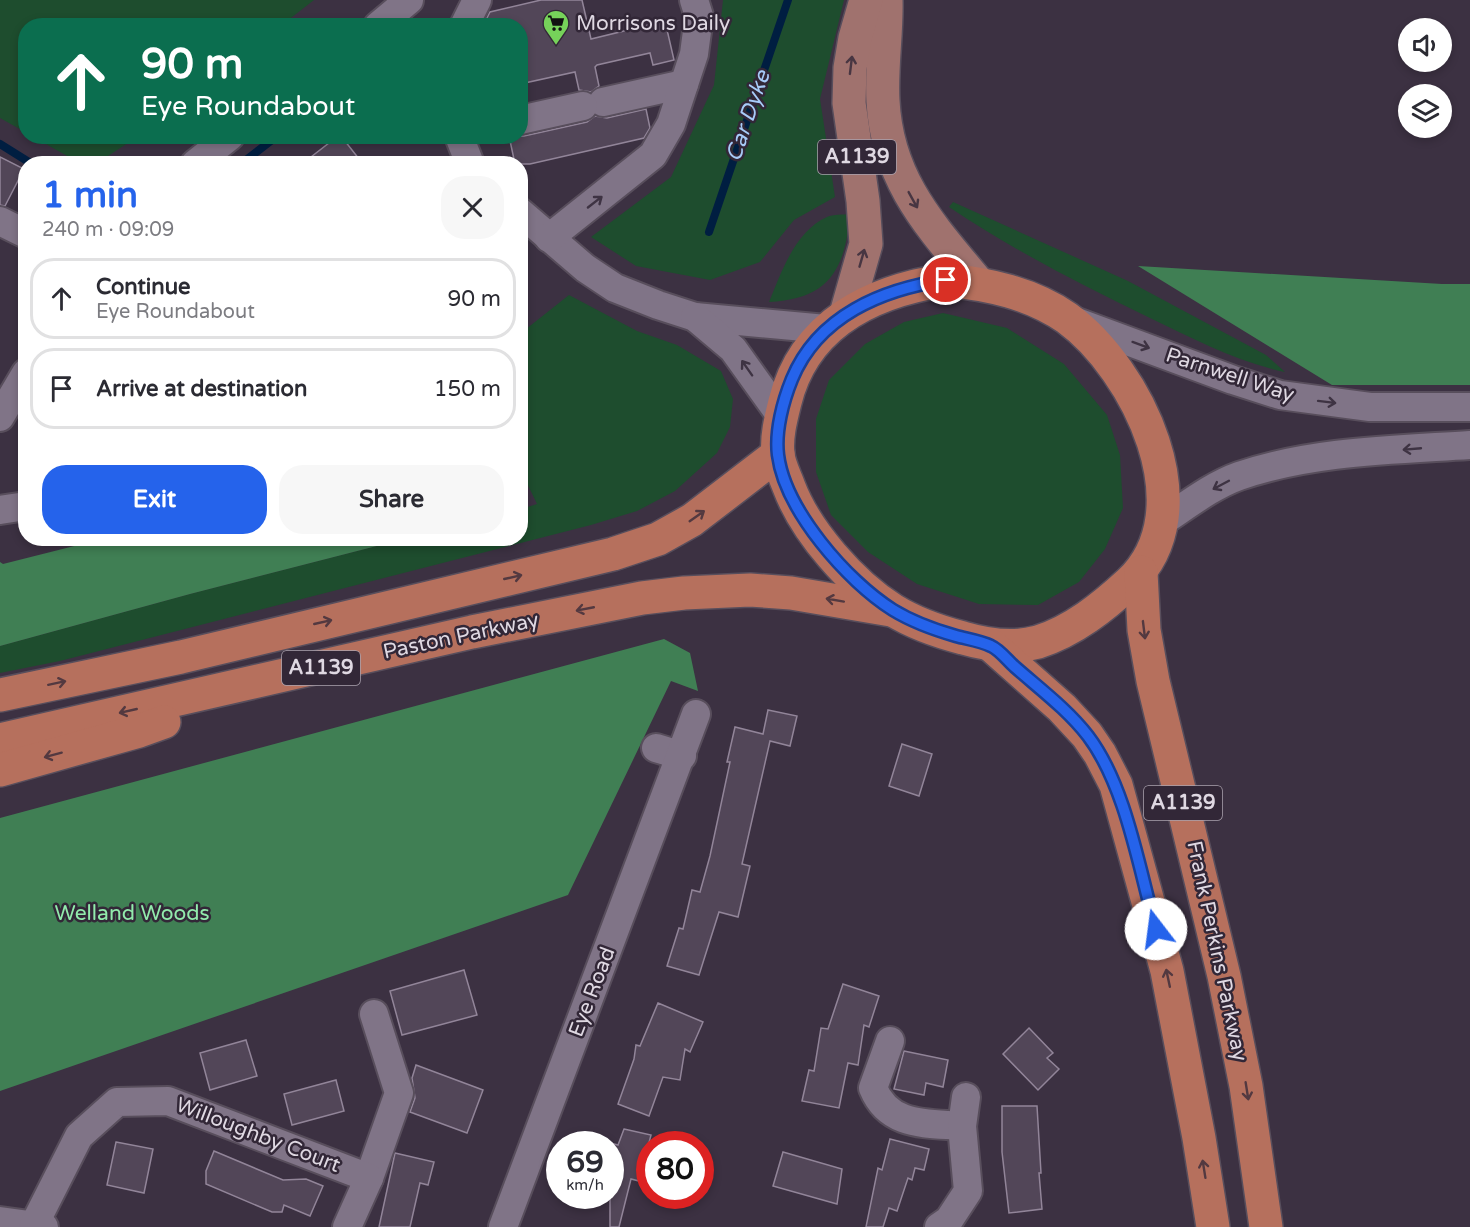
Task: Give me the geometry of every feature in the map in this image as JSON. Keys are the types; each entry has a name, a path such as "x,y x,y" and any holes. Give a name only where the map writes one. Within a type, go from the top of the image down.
{"highway":[{"path":"946,280 978,283 1017,294 1067,318 1097,345 1122,377 1151,435 1159,462 1164,503 1153,548 1140,572 1101,609 1059,633 1036,643 992,646 941,632 893,610 853,577 827,551 794,501 778,454 781,416 787,391 798,365 836,321 879,296 922,283 946,280"},
{"name":"Paston Parkway","path":"0,695 181,657 613,554 658,538 692,520 778,454"},
{"name":"Frank Perkins Parkway","path":"1140,572 1144,630 1153,681 1224,976 1246,1086 1266,1227"},
{"name":"Paston Parkway","path":"0,740 472,632 642,598 684,592 750,591 791,593 893,610"},
{"name":"A1139","path":"992,646 1062,708 1087,735 1116,785 1167,971 1199,1138 1213,1227"},
{"path":"0,770 139,731 287,676"}],"main road":[{"name":"A1139","path":"836,321 866,244 866,225 849,103 853,48 866,0"},
{"name":"A1139","path":"886,0 883,102 897,167 919,210 978,283"}],"street":[{"path":"388,18 409,0"},
{"path":"468,18 477,0"},
{"path":"549,238 653,154 671,124 694,54 699,16 694,0"},
{"path":"528,118 684,84"},
{"path":"205,156 220,144"},
{"path":"528,219 585,268 615,288 694,317 734,349 781,416"},
{"path":"0,221 18,230"},
{"path":"694,317 836,321"},
{"name":"Parnwell Way","path":"1067,318 1233,380 1280,395 1370,407 1470,407"},
{"path":"0,417 18,387"},
{"path":"1160,522 1237,477 1277,466 1334,455 1470,445"},
{"path":"0,510 18,507"},
{"name":"Eye Road","path":"503,1227 669,752 696,714"},
{"name":"Willoughby Court","path":"347,1227 369,1178 399,1093 374,1014"},
{"path":"890,1041 873,1088 879,1102 889,1114 912,1121 962,1126"},
{"path":"949,1225 968,1191 962,1126 966,1097"},
{"name":"Willoughby Court","path":"39,1226 79,1136 117,1102 168,1101 369,1178"},
{"path":"0,1221 39,1226"}],"green space":[{"path":"0,0 314,0 291,18 18,18 18,128 0,118"},
{"path":"723,0 844,0 820,99 835,197 794,220 760,262 710,280 636,266 591,237 671,177 714,85"},
{"path":"46,144 126,144 108,156 67,156"},
{"path":"953,202 1128,281 1266,355 1285,372 1267,368 1216,349 1047,266 949,207"},
{"path":"850,214 844,251 830,278 820,288 806,295 790,300 769,302 790,254 806,232 827,217"},
{"path":"1138,266 1470,284 1470,385 1332,385"},
{"path":"569,295 637,331 677,345 721,371 733,399 730,427 717,453 675,491 637,511 528,541 528,507 537,504 528,485 528,327"},
{"path":"943,313 1007,328 1064,364 1107,415 1120,455 1123,508 1105,549 1079,582 1038,605 979,604 917,584 868,552 831,515 816,472 816,419 829,380 865,344 904,322"},
{"path":"74,546 377,546 0,646 0,562 3,564"},
{"path":"377,546 509,546 60,661 0,673 0,646"},
{"name":"Welland Woods","path":"664,639 690,653 698,691 671,681 568,895 0,1091 0,818"}],"building":[{"name":"Morrisons Daily","path":"541,0 582,0 591,39 665,21 674,60 653,65 650,53 597,65 595,67 599,86 591,92 579,90 575,72 528,82 528,18 487,18 490,12"},
{"path":"646,109 650,128 644,138 530,164 528,164 528,156 513,156 511,144 528,144 528,135 587,122 595,116 607,118"},
{"path":"328,144 347,144 357,156 312,156"},
{"path":"0,157 18,166 18,181 5,206 0,205"},
{"path":"768,710 797,716 790,746 770,741 742,864 750,866 738,917 719,912 699,975 667,966 679,928 683,929 692,890 700,892 730,762 727,762 735,727 763,734"},
{"path":"902,744 932,754 919,796 889,786"},
{"path":"464,970 477,1015 402,1035 390,991"},
{"path":"843,984 879,996 869,1027 864,1025 858,1065 848,1063 839,1108 802,1101 809,1070 814,1071 821,1028 828,1029"},
{"path":"658,1003 703,1022 690,1052 685,1049 680,1080 663,1077 649,1116 618,1104 634,1059 636,1045 640,1046"},
{"path":"1029,1028 1053,1053 1047,1058 1059,1069 1038,1090 1003,1054"},
{"path":"246,1040 257,1076 210,1090 200,1053"},
{"path":"904,1051 948,1060 943,1087 926,1083 924,1095 894,1089"},
{"path":"416,1065 483,1090 467,1133 410,1112 415,1098 412,1078"},
{"path":"336,1080 344,1111 292,1125 284,1094"},
{"path":"1002,1106 1037,1106 1042,1209 1009,1213 1002,1152"},
{"path":"624,1129 636,1132 636,1180 631,1179 624,1207 624,1131"},
{"path":"890,1139 929,1149 924,1170 915,1168 912,1180 908,1178 897,1211 889,1208 883,1227 866,1227 878,1168 882,1170"},
{"path":"116,1142 153,1149 144,1193 107,1185"},
{"path":"214,1151 283,1180 306,1179 323,1186 310,1216 284,1205 282,1212 272,1212 206,1184 206,1171"},
{"path":"783,1152 842,1169 837,1204 773,1186"},
{"path":"395,1153 434,1162 428,1185 420,1183 410,1227 379,1227"},
{"path":"610,1209 624,1209 619,1227 610,1227"}],"waterway":[{"name":"Car Dyke","path":"709,232 788,0"},
{"path":"0,144 19,156"},
{"path":"251,156 267,144"}],"place":[{"name":"Morrisons Daily","path":"556,46"}],"route":[{"path":"946,280 922,283 879,296 846,314 826,329 798,365 787,391 779,434 778,454 781,467 794,501 807,522 827,551 853,577 893,610 941,632 992,646 1062,708 1087,735 1116,785 1156,929"}]}
